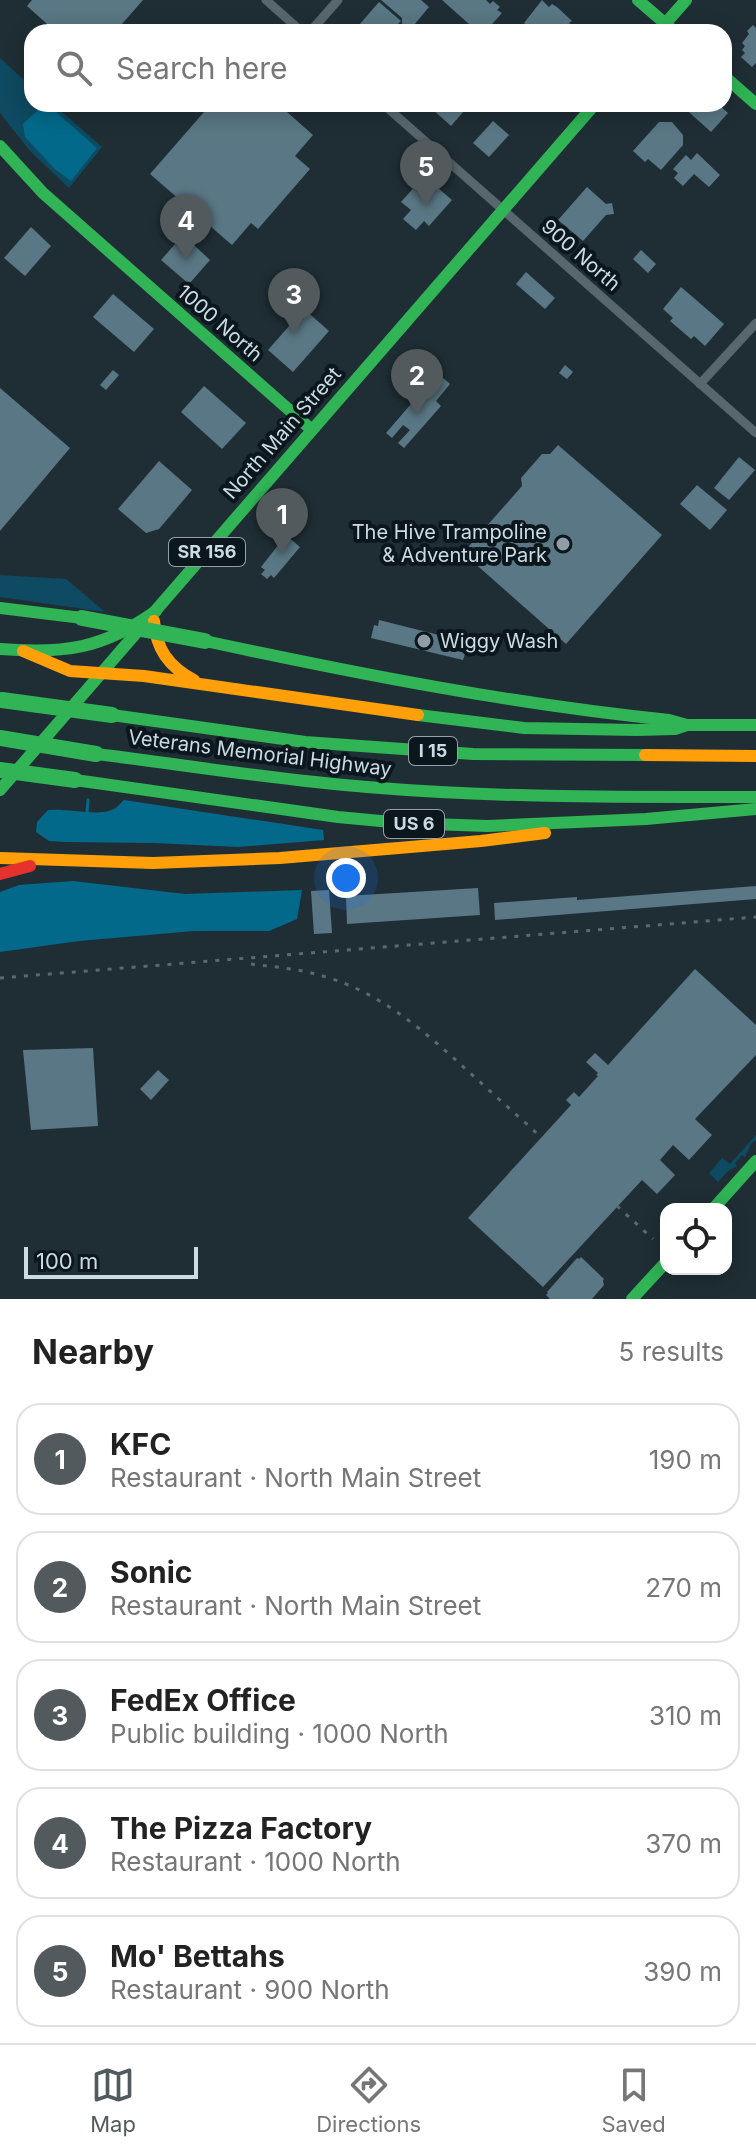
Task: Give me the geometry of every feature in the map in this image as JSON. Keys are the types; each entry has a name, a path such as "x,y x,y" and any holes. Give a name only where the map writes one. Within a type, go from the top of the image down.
{"main road":[{"path":"638,0 661,24"},
{"path":"669,24 686,0"},
{"path":"732,83 756,104"},
{"name":"North Main Street","path":"0,790 588,112"},
{"name":"1000 North","path":"0,146 43,193 312,430"},
{"path":"0,608 82,618 535,705 669,720 687,725 756,725"},
{"path":"0,649 61,652 86,648 121,634 156,611"},
{"path":"156,611 154,636 164,658 175,669 211,686"},
{"path":"23,651 70,671 144,676 524,728 650,730 687,725"},
{"name":"Veterans Memorial Highway","path":"1,700 305,742 473,754 756,756"},
{"name":"Veterans Memorial Highway","path":"0,738 96,754 381,788 598,797 756,797"},
{"name":"US 6","path":"0,770 402,823 488,826 646,819 756,809"},
{"path":"0,858 153,863 280,858 481,841 646,819"},
{"path":"0,874 59,860"},
{"path":"718,1203 756,1161"},
{"path":"632,1299 660,1269"}],"street":[{"path":"266,0 293,24"},
{"path":"317,24 338,0"},
{"name":"900 North","path":"392,112 756,433"},
{"path":"700,384 756,323"}],"shaded area":[{"path":"0,58 24,80 24,112 62,112 102,147 69,188 30,151 0,113"},
{"path":"36,112 56,112 97,148 71,181 25,137 23,124"},
{"path":"0,575 66,579 105,612 0,597"},
{"path":"124,800 323,830 324,840 238,847 49,841 36,832 37,822 48,810 108,811"},
{"path":"73,881 185,894 302,890 297,919 269,931 194,931 79,941 0,952 0,892 19,885"},
{"path":"756,1135 745,1157 742,1155 735,1163 737,1166 718,1182 709,1173 722,1158 730,1164"}],"building":[{"path":"32,0 143,0 122,24 47,24 27,6"},
{"path":"381,0 421,0 429,7 415,24 402,24 402,18"},
{"path":"442,0 486,0 500,7 497,10 502,13 492,24 469,24"},
{"path":"542,0 549,7 552,4 557,7 572,21 570,24 524,23"},
{"path":"379,2 401,21 398,24 360,24"},
{"path":"753,25 756,28 756,63 752,67 741,57 745,53 742,43"},
{"path":"204,112 287,112 313,135 295,156 310,169 258,229 251,223 232,245 150,174"},
{"path":"435,112 463,112 451,126"},
{"path":"689,112 728,113 711,132"},
{"path":"493,121 509,135 489,157 473,143"},
{"path":"659,122 672,122 683,135 683,145 661,170 633,151"},
{"path":"697,153 720,175 709,187 694,174 683,186 674,178 678,173 673,169 686,155 691,160"},
{"path":"424,176 452,200 429,226 424,221 416,230 403,219 411,210 401,202"},
{"path":"587,187 606,204 612,203 614,214 606,215 583,241 558,220"},
{"path":"31,227 51,246 25,276 4,258"},
{"path":"183,235 210,260 189,284 161,260"},
{"path":"641,250 656,264 648,273 633,259"},
{"path":"526,272 555,298 545,309 516,284"},
{"path":"681,287 724,324 705,346 694,336 691,339 670,321 673,318 663,309"},
{"path":"113,294 154,329 134,352 93,317"},
{"path":"304,309 329,331 293,372 268,350"},
{"path":"565,365 573,372 567,379 559,373"},
{"path":"113,370 119,375 106,390 100,385"},
{"path":"441,376 450,384 436,401 441,406 404,448 398,443 410,430 403,425 392,438 386,433 423,390 426,393"},
{"path":"204,386 246,423 222,449 181,412"},
{"path":"0,388 70,448 0,531"},
{"name":"The Hive Trampoline & Adventure Park","path":"558,445 662,535 566,644 463,553 522,486 521,478 542,454 550,454"},
{"path":"739,457 755,470 729,500 714,488"},
{"path":"159,461 192,490 159,529 146,533 118,509"},
{"path":"697,485 727,510 710,530 680,504"},
{"path":"286,535 300,547 274,578 271,575 267,579 261,574 265,570 261,567"},
{"name":"Wiggy Wash","path":"379,620 447,637 447,632 464,636 462,645 468,646 463,660 371,638 374,625 378,626"},
{"path":"756,886 756,899 495,920 494,903"},
{"path":"478,888 480,915 347,924 346,896"},
{"path":"329,890 332,933 314,934 311,891"},
{"path":"695,969 756,1025 756,1055 695,1119 712,1135 689,1160 673,1145 660,1160 675,1175 657,1194 642,1180 543,1287 468,1218 571,1105 566,1100 574,1092 579,1097 598,1076 586,1062 595,1053 608,1065"},
{"path":"93,1048 98,1126 31,1130 23,1050"},
{"path":"158,1070 169,1080 151,1100 140,1089"},
{"path":"581,1257 604,1279 604,1285 592,1299 550,1299 547,1292"}],"waterway":[{"path":"87,812 88,800"}],"railway":[{"path":"0,978 756,917"},
{"path":"251,964 323,976 384,1003 436,1043 542,1138"},
{"path":"617,1206 653,1239"}],"traffic: fast":[{"path":"638,0 666,24"},
{"path":"665,24 686,0"},
{"path":"732,83 756,104"},
{"path":"0,790 588,112"},
{"path":"0,146 43,193 312,430"},
{"path":"0,608 82,618"},
{"path":"0,649 44,651 82,646 118,634 156,611"},
{"path":"82,618 205,641"},
{"path":"205,641 378,676 552,706 669,720 687,725 756,725"},
{"path":"2,700 112,715"},
{"path":"112,715 305,742 473,754 645,755"},
{"path":"418,715 524,728 637,730 675,729 687,725"},
{"path":"0,738 96,754"},
{"path":"96,754 299,780 416,791 562,796 756,797"},
{"path":"0,770 75,780"},
{"path":"75,780 402,823 488,826 646,819 756,809"},
{"path":"718,1203 756,1161"},
{"path":"632,1299 660,1269"}],"traffic: slow":[{"path":"154,621 165,656 194,680"},
{"path":"23,651 70,671 144,676 418,715"},
{"path":"645,755 756,756"},
{"path":"0,858 153,863 280,858 545,833"}],"traffic: jam":[{"path":"0,874 30,866"}],"place":[{"name":"Mo' Bettahs","path":"426,206"},
{"name":"The Pizza Factory","path":"186,260"},
{"name":"FedEx Office","path":"294,334"},
{"name":"Sonic","path":"417,415"},
{"name":"The Hive Trampoline & Adventure Park","path":"563,544"},
{"name":"KFC","path":"282,554"},
{"name":"Wiggy Wash","path":"424,641"}]}
